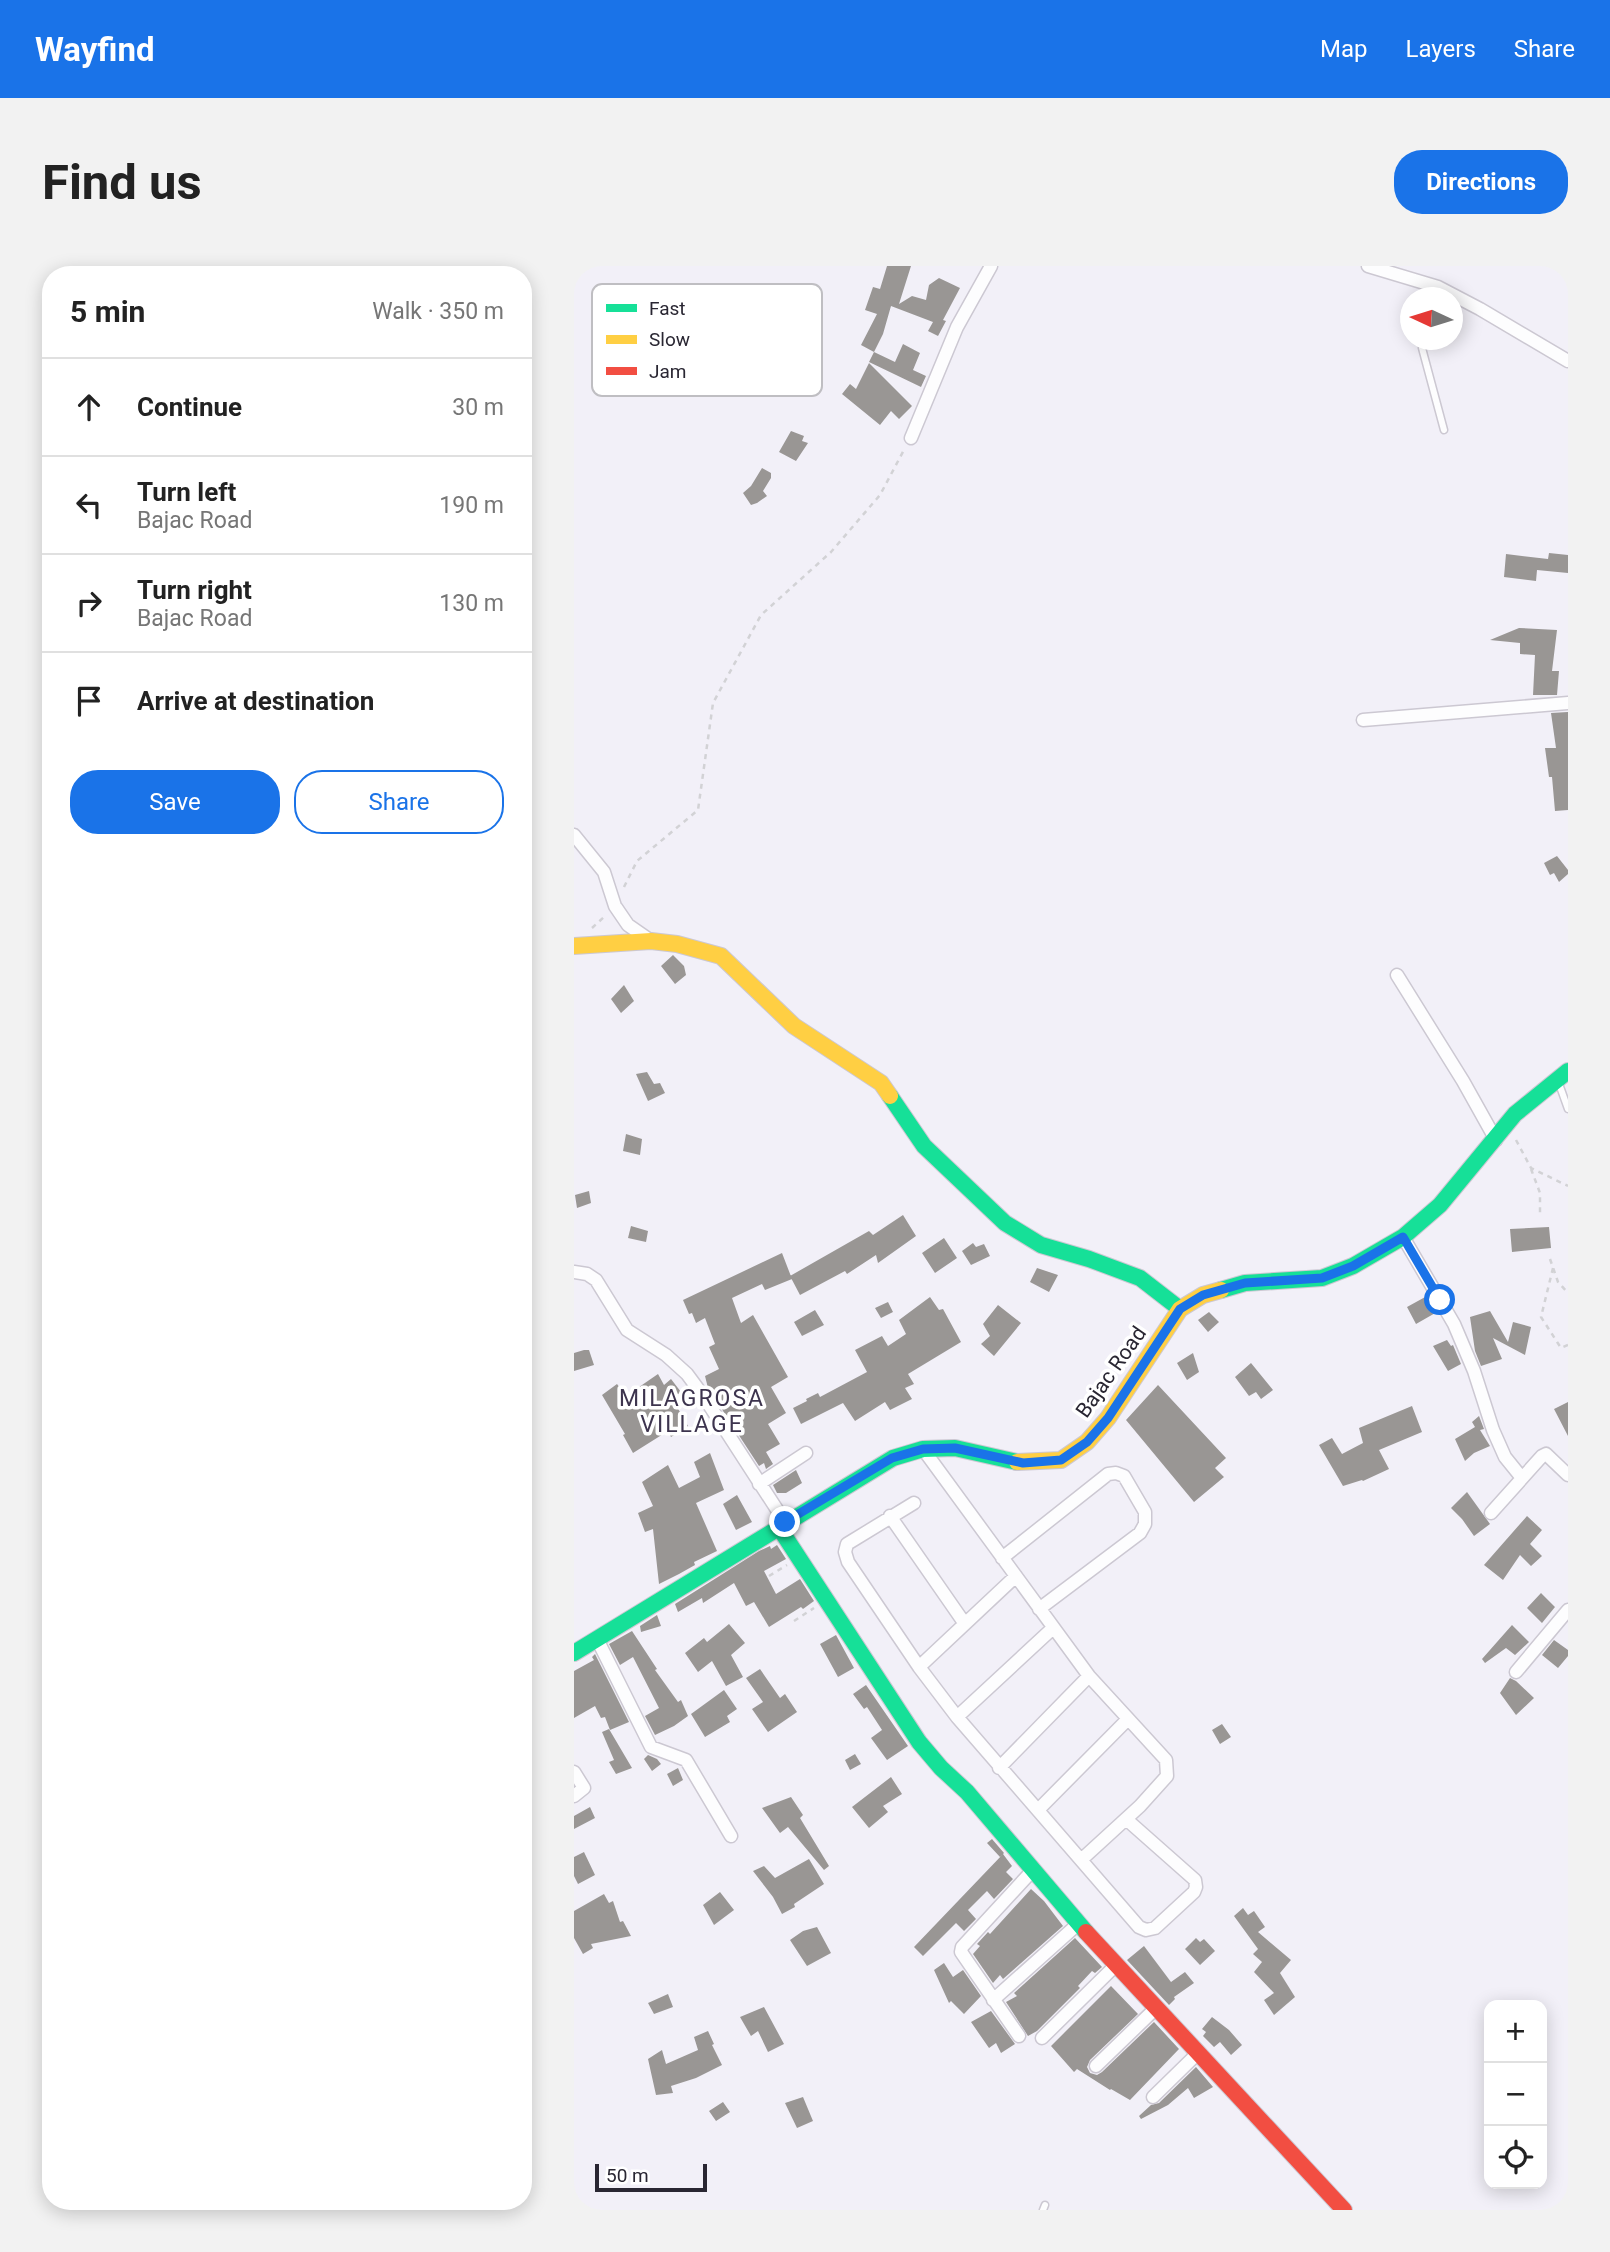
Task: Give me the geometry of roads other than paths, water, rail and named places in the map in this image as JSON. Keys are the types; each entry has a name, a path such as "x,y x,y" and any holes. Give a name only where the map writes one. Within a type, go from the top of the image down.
{"street":[{"path":"911,438 957,327 991,266"},
{"path":"1368,266 1423,287"},
{"path":"1463,302 1480,309 1568,361"},
{"path":"1363,720 1568,703"},
{"path":"574,835 604,872 615,906 628,925 650,941"},
{"path":"579,941 650,941 677,944 721,957 794,1026 881,1083 924,1146 1005,1223 1041,1245 1140,1278 1180,1309"},
{"path":"1397,975 1496,1140"},
{"name":"Bajac Road","path":"574,1653 892,1458 923,1449 955,1448 1023,1463 1061,1460 1087,1442 1108,1418 1180,1309 1203,1295 1245,1283 1322,1278 1353,1266 1403,1237 1440,1205 1496,1140 1506,1124 1563,1076"},
{"path":"1403,1237 1454,1324 1475,1371 1504,1457 1522,1478"},
{"path":"574,1272 587,1274 596,1280 627,1330 666,1355 687,1374 704,1397 759,1484 798,1557 900,1719 944,1775 967,1792 1078,1924 1344,2210"},
{"path":"923,1449 1089,1676 1166,1760 1167,1776 1126,1819 1081,1860"},
{"path":"759,1484 806,1454"},
{"path":"1492,1513 1542,1455 1546,1454 1568,1475"},
{"path":"1002,1558 1108,1474 1124,1476 1145,1512 1145,1524 1140,1533 1039,1609"},
{"path":"914,1503 847,1544 845,1552 848,1562 919,1667 999,1768 1139,1927 1146,1930 1155,1928 1195,1892 1195,1880 1126,1819"},
{"path":"890,1516 965,1624"},
{"path":"919,1667 1016,1576"},
{"path":"1516,1672 1568,1611"},
{"path":"957,1717 1053,1628"},
{"path":"597,1639 651,1747 686,1760 731,1836"},
{"path":"999,1768 1089,1676"},
{"path":"1038,1810 1128,1719"},
{"path":"574,1772 584,1788 574,1796"},
{"path":"1019,2036 962,1958 962,1947 1033,1870"},
{"path":"993,2000 1078,1924"},
{"path":"1042,2038 1116,1965"},
{"path":"1096,2066 1155,2009"},
{"path":"1153,2097 1198,2053"}],"lane":[{"path":"1423,350 1444,430"},
{"path":"1563,1076 1568,1109"}],"district":[{"name":"MILAGROSA VILLAGE","path":"692,1411"}]}
